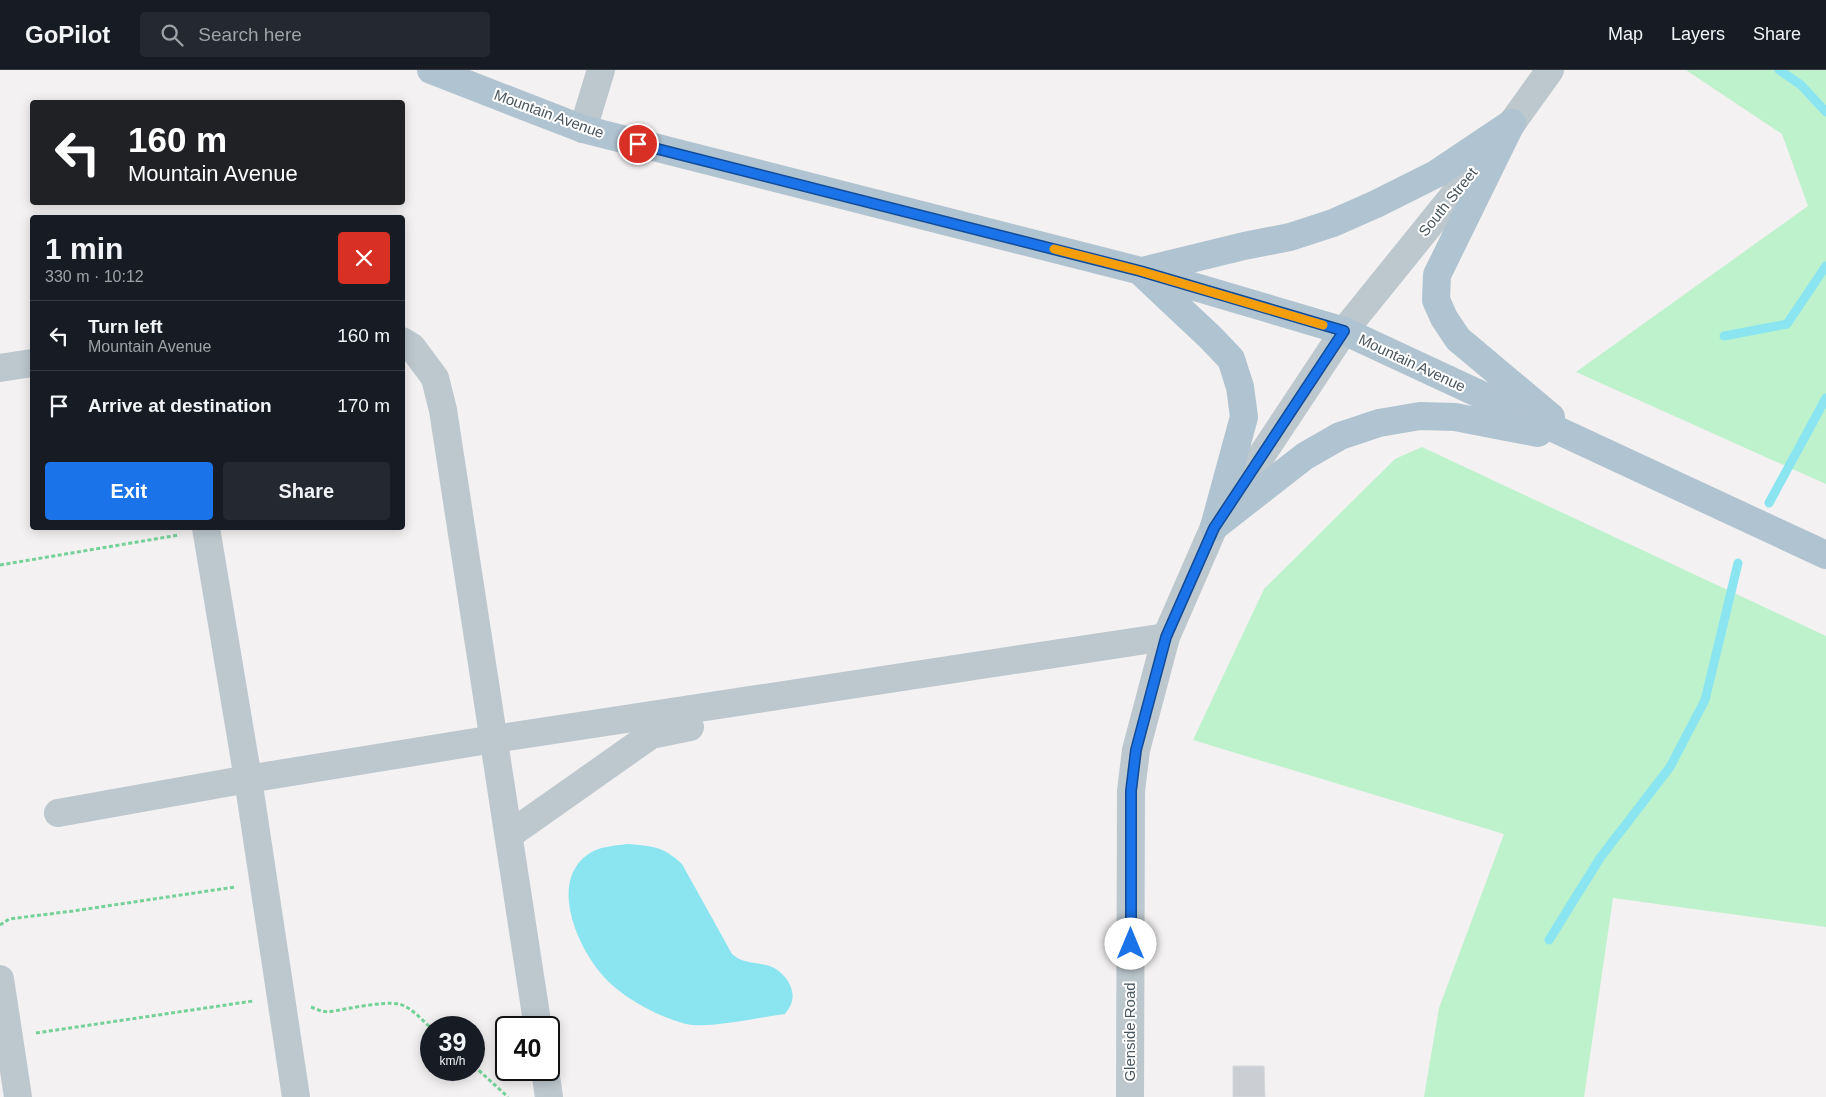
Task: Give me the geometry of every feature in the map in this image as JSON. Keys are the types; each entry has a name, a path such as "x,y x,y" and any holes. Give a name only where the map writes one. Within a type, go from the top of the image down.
{"main road":[{"name":"Mountain Avenue","path":"431,70 583,129 1140,271 1344,331 1578,441 1826,554"},
{"path":"1140,271 1290,237 1333,223 1436,174 1512,123"},
{"path":"1512,123 1437,275 1436,300 1444,318 1458,339 1578,441"},
{"path":"1140,271 1211,338 1230,359 1240,388 1244,417 1214,528"},
{"path":"1214,528 1304,456 1340,436 1379,423 1420,416 1455,417 1578,441"}],"street":[{"path":"583,129 601,70"},
{"name":"South Street","path":"1344,331 1512,123 1550,70"},
{"name":"Glenside Road","path":"1130,1097 1131,791 1136,750 1166,637 1214,528 1344,331"},
{"path":"405,343 412,348 435,378 443,410 536,1016"},
{"path":"0,368 30,363"},
{"path":"206,530 248,780 296,1097"},
{"path":"58,813 494,739 1166,637"},
{"path":"509,835 651,735 746,715 779,696"},
{"path":"0,979 7,1047 18,1097"},
{"path":"547,1081 549,1097"}],"path":[{"path":"0,565 200,530"},
{"path":"0,925 9,919 74,912 263,882"},
{"path":"7,1047 301,994 302,998 310,1006 321,1011 328,1012 401,1004 420,1018"},
{"path":"485,1076 508,1097"}],"green space":[{"path":"1686,70 1826,70 1826,484 1576,372 1808,206 1782,134"},
{"path":"1422,447 1826,636 1826,927 1613,898 1584,1097 1424,1097 1439,1008 1504,834 1193,740 1264,589 1395,459"}],"water":[{"path":"627,844 643,845 663,850 682,864 732,954 744,961 772,967 787,979 793,998 785,1014 721,1024 686,1024 647,1009 612,985 590,958 580,940 573,922 569,902 569,884 575,868 587,855 602,848"}],"building":[{"path":"1233,1066 1264,1066 1265,1097 1233,1097"}],"waterway":[{"path":"1779,70 1801,85 1826,112"},
{"path":"1724,336 1787,324 1826,266"},
{"path":"1769,503 1826,398"},
{"path":"1549,940 1600,858 1670,767 1705,700 1738,563"}],"slow traffic":[{"path":"1054,249 1140,271 1323,325"}],"route":[{"path":"638,144 1140,271 1344,331 1214,528 1166,637 1136,750 1131,791 1131,944"}]}
